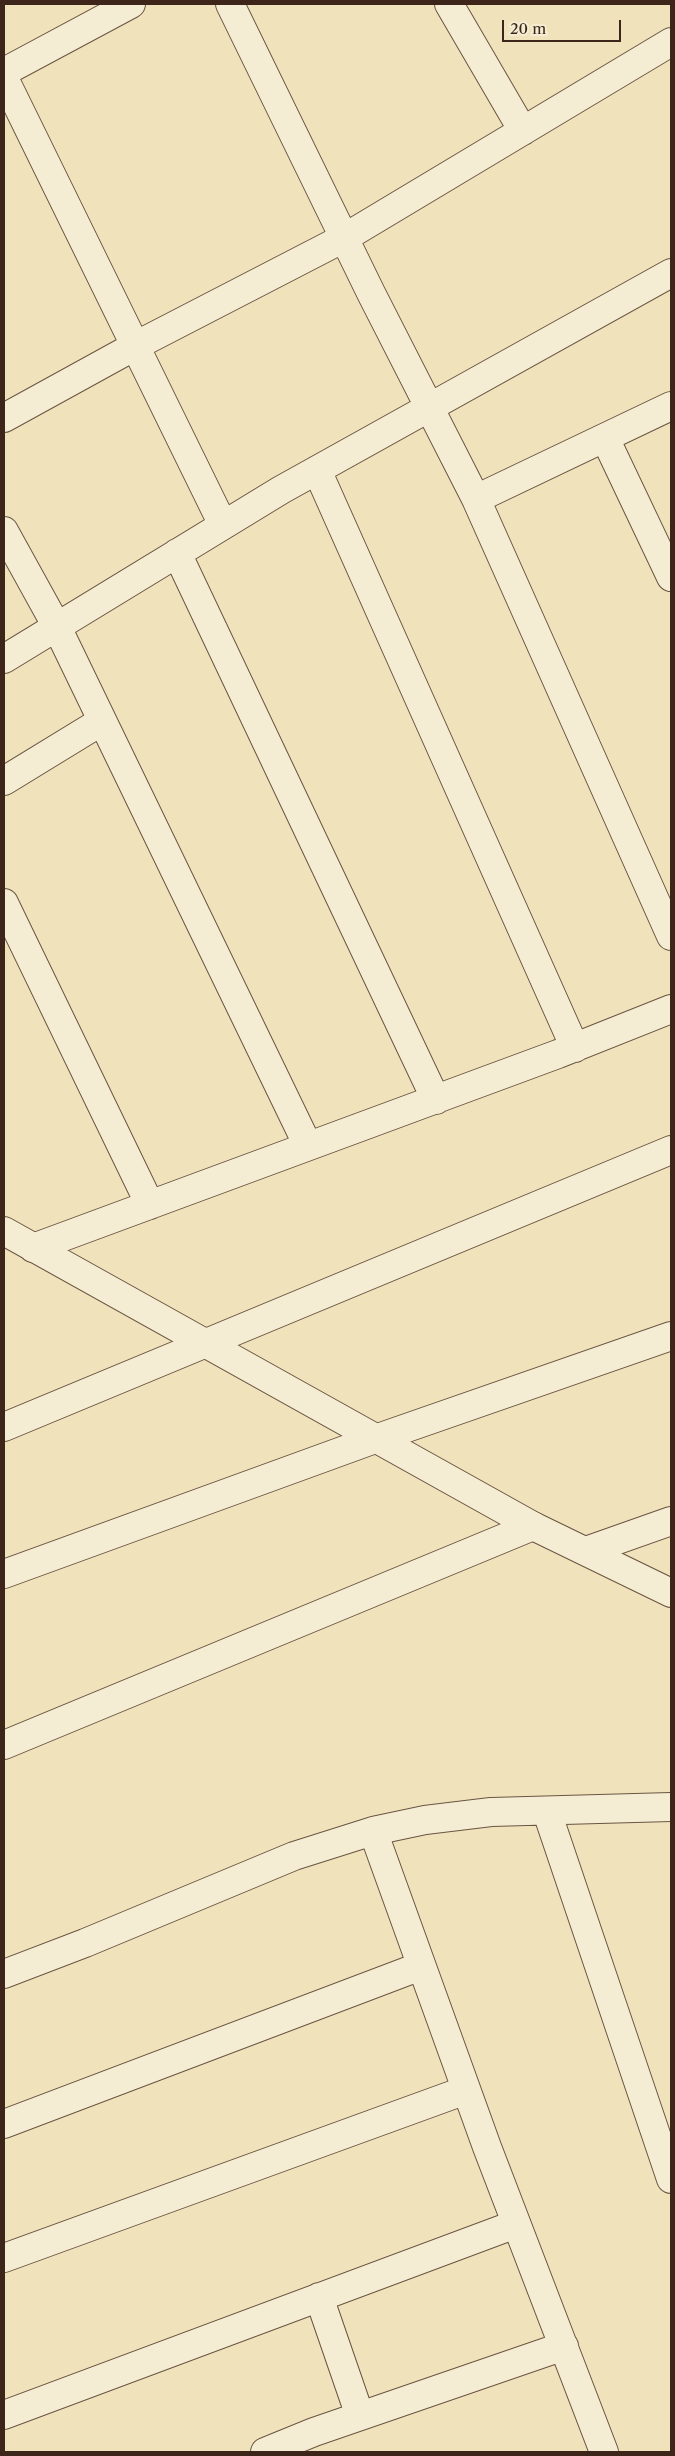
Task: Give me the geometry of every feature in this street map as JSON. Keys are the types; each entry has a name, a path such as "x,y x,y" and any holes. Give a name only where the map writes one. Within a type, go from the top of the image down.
{"street":[{"path":"4,72 131,4"},
{"path":"230,4 344,238 476,499 671,936"},
{"path":"449,4 523,131"},
{"path":"4,418 136,346 344,238 671,42"},
{"path":"4,78 223,525"},
{"path":"4,659 223,525 317,470 671,273"},
{"path":"476,499 671,406"},
{"path":"604,438 671,577"},
{"path":"317,470 575,1048"},
{"path":"4,530 57,627 308,1146"},
{"path":"177,553 436,1100"},
{"path":"4,781 102,720"},
{"path":"4,904 150,1205"},
{"path":"33,1248 575,1048 671,1009"},
{"path":"4,1427 671,1150"},
{"path":"4,1231 533,1526 667,1586"},
{"path":"4,1574 376,1439 671,1336"},
{"path":"586,1551 671,1521"},
{"path":"4,1745 533,1526"},
{"path":"4,1974 85,1943 294,1856 373,1832 444,1818 491,1812 547,1812 671,1807"},
{"path":"547,1812 671,2179"},
{"path":"373,1832 466,2090 604,2452"},
{"path":"4,2124 421,1966"},
{"path":"4,2258 466,2090"},
{"path":"4,2415 516,2224"},
{"path":"319,2297 360,2416"},
{"path":"264,2452 318,2442 360,2416 564,2346"}]}
